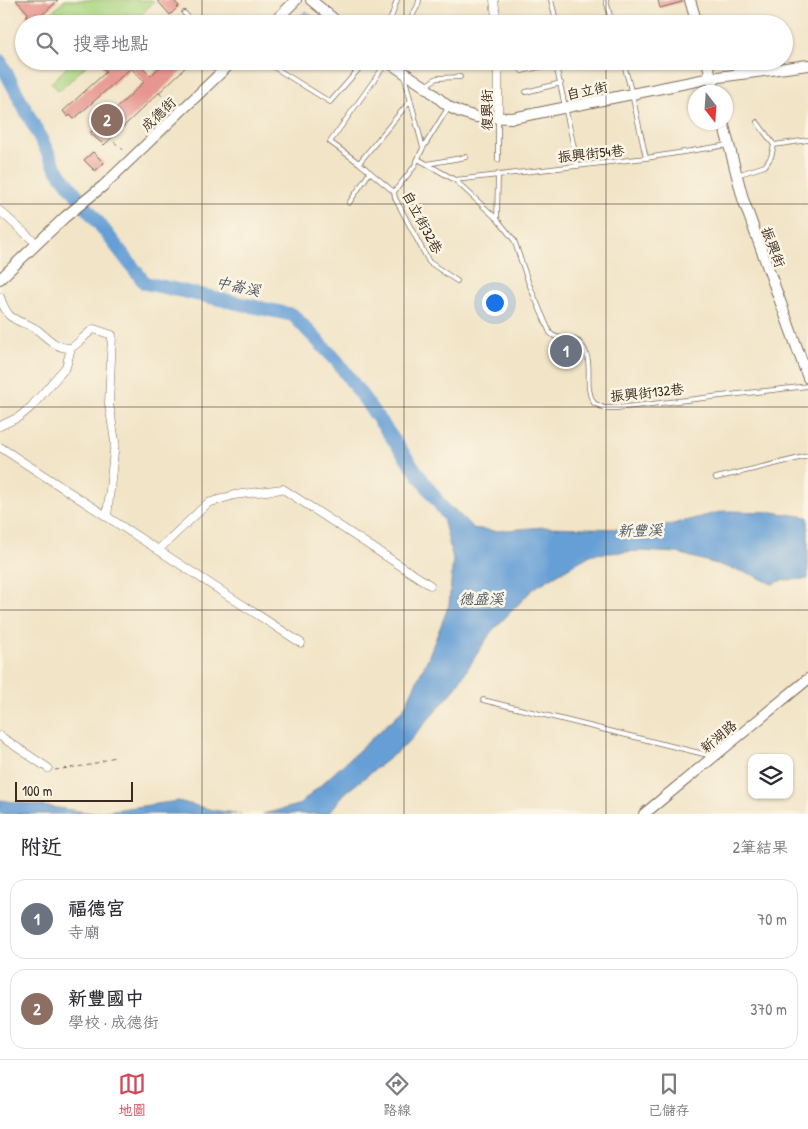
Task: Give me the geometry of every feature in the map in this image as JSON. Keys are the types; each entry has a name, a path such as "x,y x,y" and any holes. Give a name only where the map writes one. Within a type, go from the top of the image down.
{"street":[{"path":"281,15 296,0"},
{"path":"310,0 329,15"},
{"path":"494,0 496,15"},
{"path":"690,0 694,15"},
{"name":"自立街","path":"793,65 808,65"},
{"name":"成德街","path":"36,244 103,186 223,70"},
{"name":"自立街","path":"402,70 449,106 476,117 498,119 566,108 744,70"},
{"name":"復興街","path":"498,70 498,119"},
{"path":"710,70 714,85"},
{"name":"振興街","path":"725,130 748,214 808,378"},
{"path":"0,211 36,244 0,279"},
{"path":"0,297 6,311 11,316 21,323 35,328 50,341 71,348"},
{"path":"0,426 19,417 31,407 66,367 71,348 87,332 94,329 112,335 109,404 115,442 107,517"},
{"path":"0,447 301,643"},
{"path":"158,550 208,504 234,495 283,489 430,585"},
{"name":"新湖路","path":"644,814 808,679"},
{"path":"0,736 48,768"}],"lane":[{"path":"393,15 397,0"},
{"path":"413,15 418,5 418,0"},
{"path":"551,0 555,15"},
{"path":"606,0 610,15"},
{"path":"278,70 330,102 358,70"},
{"name":"自立街32巷","path":"382,70 330,142 359,162 394,192 395,198 429,262 457,281"},
{"path":"402,70 423,148"},
{"path":"558,70 578,166"},
{"path":"625,70 646,158"},
{"path":"424,86 438,78 460,77"},
{"path":"526,92 561,84"},
{"path":"359,162 410,101"},
{"path":"394,192 418,159 449,106"},
{"name":"復興街","path":"498,119 498,160"},
{"path":"757,122 774,145"},
{"path":"774,145 808,140"},
{"name":"振興街54巷","path":"455,180 646,158 728,145"},
{"path":"738,175 765,166 771,157 774,145"},
{"path":"427,164 466,157"},
{"path":"418,159 455,180 497,219"},
{"path":"349,203 370,172"},
{"path":"497,219 498,174"},
{"name":"振興街132巷","path":"497,219 514,240 529,284 550,333 554,337 569,337 575,340 580,343 587,353 590,364 589,392 594,404 604,408 616,408 808,386"},
{"path":"716,478 808,456"},
{"path":"483,700 715,756"}],"path":[{"path":"159,94 180,112"},
{"path":"114,142 132,158"},
{"path":"48,768 56,770 90,765 114,757"}],"green space":[{"path":"65,0 152,0 154,2 140,15 49,15"},
{"path":"64,70 81,70 59,91 51,83"}],"water":[{"path":"306,11 311,15 301,15"},
{"path":"348,70 358,70 354,75"},
{"path":"439,502 455,510 473,528 494,531 544,527 626,529 673,524 724,511 772,512 808,517 808,579 783,580 772,584 751,574 678,553 640,551 592,554 534,588 491,632 454,690 407,744 345,793 328,814 263,814 299,805 403,710 428,658 449,605 453,559"},
{"path":"0,800 93,813 178,801 212,810 241,814 0,814"}],"building":[{"path":"16,0 58,0 42,15 27,15 28,13"},
{"path":"157,0 173,0 179,6 170,15"},
{"path":"658,0 682,0 682,2 660,8"},
{"path":"105,70 129,70 74,119 70,115 68,117 63,111 106,72"},
{"path":"133,70 145,70 151,76 157,70 183,70 104,145 90,133 144,82"},
{"path":"93,152 104,163 95,171 84,160"}],"waterway":[{"name":"中崙溪","path":"0,61 56,168 145,283 293,315 337,361 449,517"}],"place":[{"name":"新豐國中","path":"107,120"},
{"name":"福德宫","path":"566,351"}],"water label":[{"name":"新豐溪","path":"640,530"},
{"name":"德盛溪","path":"481,598"}]}
